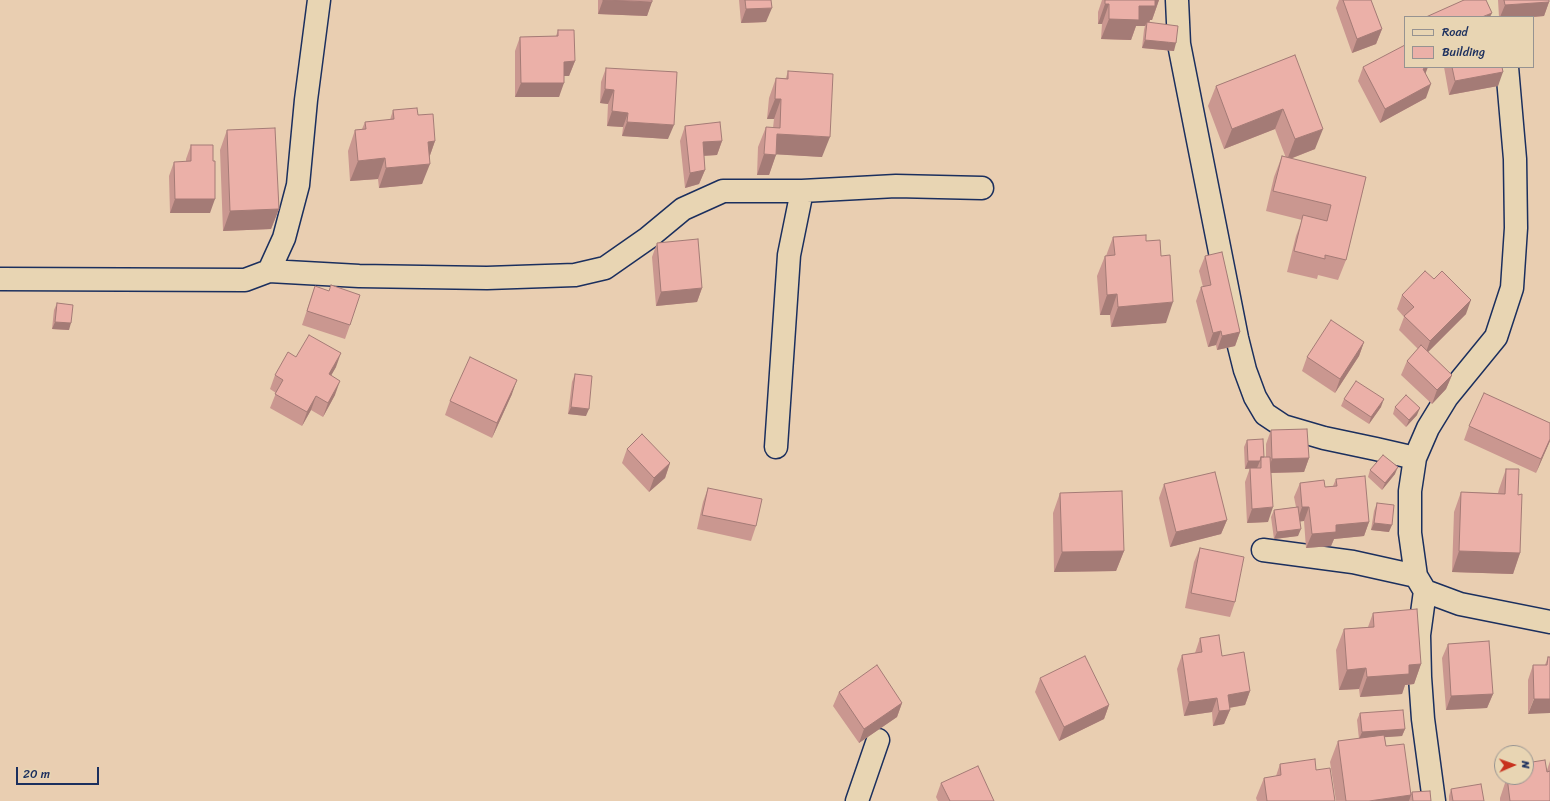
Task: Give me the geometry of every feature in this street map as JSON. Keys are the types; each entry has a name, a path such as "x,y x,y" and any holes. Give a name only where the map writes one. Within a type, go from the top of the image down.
{"street":[{"path":"269,271 284,238 298,185 318,0"},
{"path":"1177,0 1179,44 1237,338 1245,370 1255,397 1265,414 1283,426 1324,438 1376,448 1415,458"},
{"path":"1491,0 1496,16"},
{"path":"1434,801 1423,719 1419,635 1420,584 1410,533 1410,491 1415,458 1428,428 1447,397 1496,337 1512,288 1516,228 1515,159 1507,68"},
{"path":"0,279 244,280 269,271 359,276 487,278 574,275 605,268 648,238 683,209 723,191 802,191 896,186 982,188"},
{"path":"776,447 789,255 802,191"},
{"path":"1263,550 1353,562 1420,584 1460,604 1550,622"},
{"path":"857,801 878,740"}],"building":[{"path":"603,0 652,0 652,2"},
{"path":"745,0 771,0 772,8 746,9"},
{"path":"1105,0 1155,0 1155,6 1139,6 1139,20 1109,19 1109,4 1105,4"},
{"path":"1343,0 1371,0 1382,29 1357,39"},
{"path":"1464,0 1486,0 1492,13 1484,16 1428,16"},
{"path":"1504,0 1549,0 1549,2 1505,5"},
{"path":"1147,22 1178,26 1176,43 1145,40"},
{"path":"558,30 574,30 575,61 564,62 564,83 521,83 520,37 558,36"},
{"path":"1404,46 1404,68 1424,68 1423,69 1431,84 1385,109 1363,67"},
{"path":"1295,55 1323,129 1295,139 1283,109 1232,129 1216,86"},
{"path":"606,68 677,72 674,125 627,122 628,113 612,111 614,90 605,89"},
{"path":"1452,68 1502,68 1503,72 1455,81"},
{"path":"788,71 833,74 830,137 777,134 776,155 764,154 766,127 780,128 781,99 775,99 776,78 788,79"},
{"path":"417,108 418,115 433,114 435,141 428,142 430,164 386,168 385,158 358,161 355,130 366,129 365,122 394,119 393,110"},
{"path":"720,122 722,141 703,142 705,170 690,173 685,126"},
{"path":"275,128 279,209 230,211 227,130"},
{"path":"191,145 213,145 213,161 215,161 215,199 175,199 174,162 191,161"},
{"path":"1282,156 1366,177 1346,260 1325,255 1325,259 1294,251 1303,215 1327,221 1331,205 1273,191"},
{"path":"1146,235 1146,241 1160,240 1161,256 1170,255 1173,302 1118,307 1117,294 1107,295 1105,256 1115,255 1113,237"},
{"path":"698,239 702,288 661,292 657,243"},
{"path":"1222,252 1240,332 1222,336 1221,331 1213,333 1201,287 1211,285 1205,256"},
{"path":"1425,271 1434,279 1442,271 1471,300 1430,341 1404,316 1414,307 1402,295"},
{"path":"331,285 360,295 350,325 307,311 315,286 329,291"},
{"path":"57,303 73,305 71,323 55,322"},
{"path":"1331,320 1364,342 1340,379 1307,357"},
{"path":"309,335 341,353 329,374 340,381 328,403 316,396 307,412 275,394 283,380 275,375 288,352 296,357"},
{"path":"1421,345 1452,375 1437,390 1407,361"},
{"path":"470,357 517,380 497,423 450,401"},
{"path":"575,374 592,376 589,409 571,407"},
{"path":"1356,381 1384,399 1371,417 1344,399"},
{"path":"1484,393 1550,423 1550,439 1541,459 1469,426"},
{"path":"1406,395 1420,408 1409,420 1395,407"},
{"path":"1307,429 1309,458 1272,459 1271,430"},
{"path":"642,434 670,463 654,478 627,449"},
{"path":"1263,439 1264,457 1261,457 1260,461 1248,461 1247,440"},
{"path":"1383,455 1398,467 1385,483 1370,470"},
{"path":"1261,457 1270,457 1273,507 1252,509 1250,468 1261,468"},
{"path":"1506,469 1519,469 1518,495 1522,494 1520,553 1459,551 1461,492 1505,494"},
{"path":"1215,472 1227,520 1176,532 1164,484"},
{"path":"1365,476 1369,522 1336,525 1336,532 1312,534 1309,507 1302,507 1300,483 1324,480 1325,487 1337,486 1336,479"},
{"path":"708,488 762,499 756,526 702,515"},
{"path":"1122,491 1124,551 1062,552 1060,493"},
{"path":"1377,503 1394,505 1392,525 1374,523"},
{"path":"1298,507 1301,529 1277,532 1274,510"},
{"path":"1200,548 1244,557 1235,602 1191,593"},
{"path":"1417,609 1421,664 1409,665 1409,674 1367,677 1366,668 1347,670 1344,629 1374,627 1373,613"},
{"path":"1219,635 1222,656 1244,652 1250,691 1228,695 1230,710 1219,711 1217,698 1189,702 1182,655 1202,652 1200,638"},
{"path":"1489,641 1493,694 1451,696 1448,644"},
{"path":"1085,656 1109,705 1064,727 1040,678"},
{"path":"1548,657 1550,657 1550,699 1534,699 1533,665 1547,665"},
{"path":"877,665 902,703 864,729 839,692"},
{"path":"1403,710 1405,729 1362,732 1360,713"},
{"path":"1384,735 1386,746 1404,744 1411,795 1369,801 1346,801 1338,741"},
{"path":"1315,759 1316,770 1330,768 1335,801 1267,801 1264,778 1281,775 1280,764"},
{"path":"1545,760 1547,772 1550,771 1550,801 1510,801 1508,785 1534,785 1534,762"},
{"path":"978,766 994,801 950,801 941,783"},
{"path":"1481,784 1484,801 1453,801 1451,789"},
{"path":"1430,791 1431,801 1413,801 1412,792"}]}
